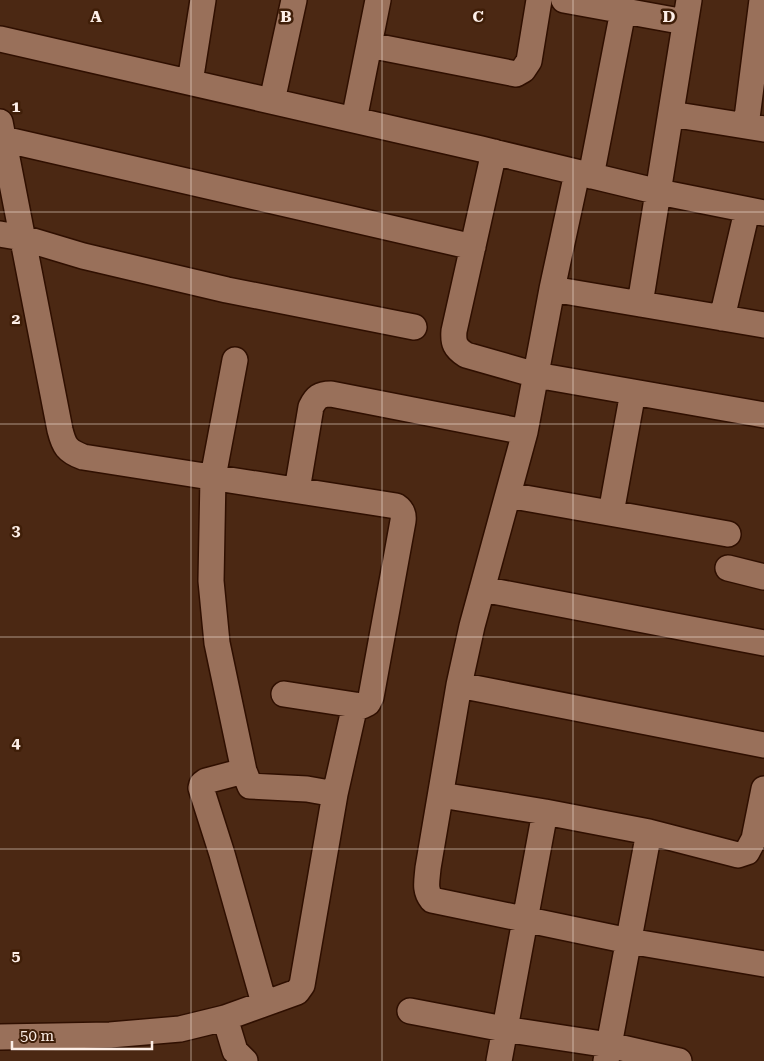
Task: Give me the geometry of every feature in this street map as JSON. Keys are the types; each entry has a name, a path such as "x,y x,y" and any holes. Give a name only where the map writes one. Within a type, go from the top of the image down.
{"street":[{"path":"190,82 204,0"},
{"path":"272,101 294,0"},
{"path":"354,120 378,0"},
{"path":"369,45 516,74 523,70 529,61 540,0"},
{"path":"564,0 623,11 687,11 640,304"},
{"path":"671,114 755,128 762,0"},
{"path":"623,11 584,174 552,289 525,432 482,589 459,685 428,868 427,895 432,900 629,941 764,964"},
{"path":"0,39 494,152 659,192 755,212 722,318"},
{"path":"284,694 362,706 368,704 384,629 404,515 396,506 83,457 70,452 63,442 11,236 2,130 473,246"},
{"path":"494,152 454,330 454,341 457,349 466,355 536,375 764,416"},
{"path":"11,236 83,256 227,290 414,327"},
{"path":"552,289 764,325"},
{"path":"236,360 213,477 211,581 212,609 221,666 244,771 250,786 307,789 335,794"},
{"path":"611,513 633,392"},
{"path":"297,490 311,407 315,399 322,394 331,394 525,432"},
{"path":"508,495 728,534"},
{"path":"728,568 764,577"},
{"path":"482,589 764,643"},
{"path":"459,685 764,745"},
{"path":"0,1038 110,1035 180,1029 225,1018 293,994 300,989 335,794 355,705"},
{"path":"244,771 206,781 202,784 201,788 222,854 264,1003"},
{"path":"441,795 649,832 738,855 746,852 754,839 764,789"},
{"path":"499,1061 545,812"},
{"path":"607,1053 649,832"},
{"path":"410,1011 504,1029 607,1053 679,1061"},
{"path":"225,1018 235,1051 245,1061"}]}
